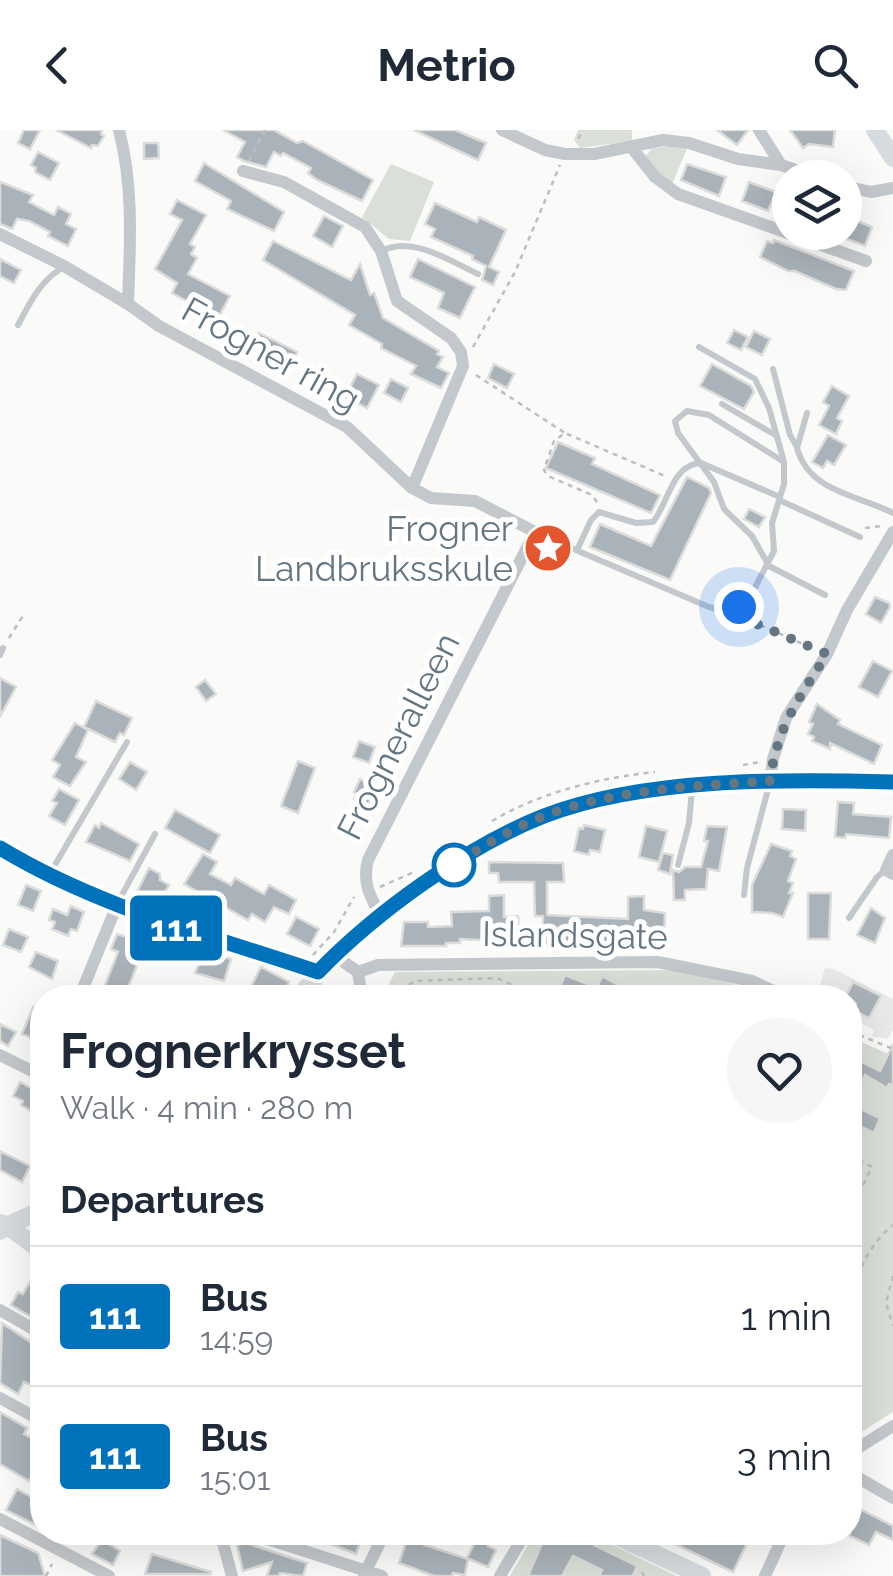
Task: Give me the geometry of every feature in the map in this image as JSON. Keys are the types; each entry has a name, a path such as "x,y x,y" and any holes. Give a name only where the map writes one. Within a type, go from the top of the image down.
{"main road":[{"path":"303,985 310,969 334,955 381,916 480,848 532,821 579,806 692,788 770,781 893,782"},
{"path":"0,848 49,876 116,906 310,969"},
{"path":"2,1226 30,1216"},
{"path":"2,1226 30,1244"},
{"path":"636,1545 702,1576"}],"street":[{"name":"Frogner ring","path":"119,130 131,216 128,304 159,326 347,426 412,488 431,498 476,501 534,532"},
{"path":"502,130 544,150 565,154 632,148 663,140 706,146 738,159 772,163"},
{"path":"758,130 778,160"},
{"path":"632,148 656,177 678,194 866,260"},
{"path":"243,171 284,182 358,221 381,251 396,301 451,338 461,352 463,366 412,488"},
{"path":"862,190 893,188"},
{"path":"0,234 128,304"},
{"path":"770,781 786,718 827,654 847,610 887,559 893,529"},
{"name":"Frogneralleen","path":"381,916 367,890 368,860 534,532"},
{"path":"889,872 893,855"},
{"path":"85,985 116,906"},
{"path":"334,955 358,972 360,985"},
{"name":"Islandsgate","path":"358,972 378,964 658,962 762,985"},
{"path":"0,1054 30,1070"},
{"path":"0,1310 30,1327"},
{"path":"0,1398 30,1414"},
{"path":"862,1445 893,1426"},
{"path":"862,1479 893,1498"},
{"path":"0,1520 30,1537"},
{"path":"45,1545 109,1576"},
{"path":"223,1545 229,1573"},
{"path":"284,1545 382,1576"},
{"path":"365,1573 378,1545"},
{"path":"500,1576 518,1545"},
{"path":"765,1576 779,1545"}],"lane":[{"path":"381,251 406,244 478,274"},
{"path":"18,325 38,288 64,266"},
{"path":"534,532 731,613 750,597 774,552 773,513 786,473 784,462 765,398 755,380 699,347"},
{"path":"773,369 801,462 819,481 893,512"},
{"path":"722,404 777,436"},
{"path":"784,462 709,415 687,411 678,417 676,426 714,482 724,509 752,536 769,566 825,595"},
{"path":"797,448 808,413"},
{"path":"577,550 590,520 599,512 636,523 653,522 675,480 687,466 702,463 860,537"},
{"path":"49,876 127,742"},
{"path":"744,895 746,868 770,781"},
{"path":"678,865 689,823 692,788"},
{"path":"116,906 156,834"},
{"path":"849,918 877,877 889,872"}],"path":[{"path":"243,171 265,130"},
{"path":"565,154 515,272 463,366 564,433 675,480"},
{"path":"564,433 554,441 544,470 548,476 592,495 599,512"},
{"path":"860,537 866,526 893,529"},
{"path":"731,613 827,654"},
{"path":"2,652 24,614"},
{"path":"310,969 351,900 367,890"},
{"path":"409,985 414,981 497,978 512,985"},
{"path":"862,1036 893,1049"},
{"path":"862,1162 872,1167 862,1187"},
{"path":"862,1265 879,1237 893,1225"},
{"path":"893,1276 886,1303 893,1326"},
{"path":"46,1576 58,1552"}],"shaded area":[{"path":"578,130 632,130 632,141 580,148 574,140"},
{"path":"651,149 687,149 672,184 645,157"},
{"path":"391,164 434,182 410,241 389,239 362,217"},
{"path":"825,968 834,969 893,999 893,1030 887,1039 872,1036 874,1030 862,1024 862,985 820,985"},
{"path":"674,970 738,985 388,985 395,972"},
{"path":"862,1042 893,1056 893,1412 862,1431"},
{"path":"528,1545 612,1545 677,1576 510,1576"}],"building":[{"path":"24,130 40,130 30,149 18,143"},
{"path":"56,130 102,130 104,136 98,146 91,148"},
{"path":"223,130 274,130 297,143 303,141 373,180 362,201 317,180 308,173 311,168 283,153 281,156 274,152 266,167 244,161 237,157 245,142"},
{"path":"414,130 455,130 486,143 478,160"},
{"path":"717,130 748,130 737,145"},
{"path":"790,130 835,130 833,147 809,144 803,148"},
{"path":"144,143 158,143 159,158 144,159"},
{"path":"38,152 59,163 50,180 35,172 31,165"},
{"path":"204,163 284,212 274,231 227,209 231,201 195,181"},
{"path":"687,164 726,177 719,196 681,180"},
{"path":"0,182 33,195 29,202 54,215 58,207 71,214 66,224 76,229 68,246 29,221 17,219 12,229 0,224"},
{"path":"749,182 772,191 768,211 742,201"},
{"path":"177,200 206,215 190,244 195,247 191,254 197,258 188,274 230,296 219,316 210,311 205,321 190,313 194,305 172,293 177,283 155,269 182,220 170,214"},
{"path":"435,203 506,230 489,267 499,272 493,285 482,280 486,266 431,237 435,229 425,224"},
{"path":"324,216 343,226 332,247 313,236"},
{"path":"862,223 872,227 865,246 862,245"},
{"path":"273,241 351,280 360,264 383,318 443,357 437,367 449,373 441,388 411,374 416,366 349,325 355,315 263,260"},
{"path":"767,241 772,243 772,250 800,250 854,271 846,290 788,271 760,257"},
{"path":"0,259 21,270 14,283 0,276"},
{"path":"418,259 475,287 460,318 438,308 444,293 410,277"},
{"path":"734,330 748,337 741,350 727,343"},
{"path":"754,331 770,339 762,355 746,347"},
{"path":"259,333 297,352 287,372 259,358 262,351 253,346"},
{"path":"494,364 514,374 507,388 488,378"},
{"path":"712,364 751,386 754,392 744,409 700,386"},
{"path":"357,374 379,385 367,408 345,397"},
{"path":"391,379 408,388 401,402 384,393"},
{"path":"832,386 849,396 837,418 842,421 836,434 819,425 829,406 823,402"},
{"path":"828,435 846,445 834,465 827,461 823,468 812,462"},
{"path":"558,442 595,458 592,464 660,495 651,513 546,468"},
{"path":"687,477 709,488 711,493 670,580 590,547 600,524 651,546"},
{"path":"749,509 765,517 759,527 744,519"},
{"path":"875,597 890,607 881,623 866,614"},
{"path":"873,661 892,671 878,697 859,687"},
{"path":"0,678 16,687 0,717"},
{"path":"205,680 216,694 206,701 196,687"},
{"path":"96,701 132,718 124,735 120,733 115,742 84,727"},
{"path":"817,704 840,720 838,724 882,745 874,764 830,743 830,749 812,741 814,737 808,734 813,724 809,722"},
{"path":"75,723 88,730 76,757 86,762 70,786 53,777 60,765 52,760"},
{"path":"359,741 375,747 369,763 353,757"},
{"path":"298,761 315,768 298,813 281,806"},
{"path":"130,762 147,772 136,790 119,779"},
{"path":"360,779 377,788 367,806 354,799"},
{"path":"59,789 79,800 65,825 49,816"},
{"path":"838,802 854,803 853,814 891,817 889,838 846,834 845,838 835,837"},
{"path":"783,809 806,810 805,831 782,829"},
{"path":"175,810 220,835 210,853 165,828"},
{"path":"101,823 139,844 130,861 86,842 95,825 99,828"},
{"path":"584,825 605,830 600,852 590,850 589,855 574,851 579,828"},
{"path":"646,826 667,831 659,862 639,857"},
{"path":"707,826 727,827 719,871 708,869 706,889 685,890 685,900 674,900 673,870 701,867 708,841 704,841"},
{"path":"771,844 792,851 790,856 796,859 788,881 793,883 789,893 793,893 783,917 752,912 752,885"},
{"path":"663,853 673,855 670,874 658,870"},
{"path":"203,854 217,862 210,874 231,885 235,878 264,894 269,885 296,900 289,914 274,907 265,922 252,914 248,920 184,884"},
{"path":"489,862 563,863 564,882 547,882 547,915 628,919 628,897 644,896 644,910 665,913 664,940 610,939 610,945 598,942 543,946 543,916 535,916 534,882 499,882 498,873 489,873"},
{"path":"149,868 169,885 160,903 137,892"},
{"path":"26,885 41,891 33,911 18,905"},
{"path":"808,893 831,893 829,939 808,939"},
{"path":"504,895 504,917 518,916 519,942 460,939 460,943 446,946 401,946 404,922 452,926 451,912 489,911 489,896"},
{"path":"71,906 84,912 77,931 71,929 68,936 52,929 55,922 49,920 53,909 67,915"},
{"path":"871,908 885,918 875,943 857,935"},
{"path":"296,917 319,929 310,946 287,934"},
{"path":"9,929 28,937 21,952 3,945"},
{"path":"117,934 146,943 129,985 105,985 118,952 111,949"},
{"path":"204,951 231,959 224,981 195,973"},
{"path":"36,952 58,961 52,979 29,967"},
{"path":"261,967 289,982 288,985 252,985"},
{"path":"565,975 590,985 561,985"},
{"path":"602,976 618,985 598,985"},
{"path":"862,986 881,996 869,1018 862,1014"},
{"path":"30,1014 30,1038 22,1034"},
{"path":"0,1024 16,1032 8,1046 0,1041"},
{"path":"893,1044 893,1086 889,1084 887,1088 865,1075 862,1081 862,1062 880,1071"},
{"path":"20,1082 30,1087 30,1110 21,1105 23,1101 13,1096"},
{"path":"862,1110 880,1118 874,1133 862,1127"},
{"path":"0,1151 30,1166 22,1182 0,1170"},
{"path":"30,1282 30,1316 11,1305 18,1292 23,1294"},
{"path":"2,1323 30,1342 30,1385 24,1382 18,1394 0,1383"},
{"path":"0,1412 27,1428 24,1434 30,1437 29,1481 0,1464"},
{"path":"17,1489 30,1496 30,1522 6,1510"},
{"path":"862,1510 893,1526 893,1540 876,1532 869,1545 862,1542"},
{"path":"0,1535 38,1553 45,1576 0,1576"},
{"path":"98,1545 111,1545 120,1551 113,1565 92,1554"},
{"path":"237,1545 252,1545 307,1563 303,1576 267,1576 272,1562 243,1571"},
{"path":"333,1545 359,1545 356,1554"},
{"path":"405,1545 425,1545 468,1559 465,1575 452,1576 434,1576 399,1563"},
{"path":"474,1545 488,1545 496,1550 488,1567 467,1558"},
{"path":"541,1545 594,1545 637,1566 633,1576 599,1576 602,1570 573,1556 562,1576 528,1576"},
{"path":"677,1545 746,1545 733,1572"},
{"path":"152,1554 211,1572 145,1574"}],"bus line":[{"name":"111","path":"0,848 49,876 130,911 318,972 381,916 450,868 516,828 547,815 674,789 770,781 893,782"}],"place":[{"name":"Frogner Landbruksskule","path":"548,548"}],"route":[{"path":"454,865 450,868 516,828 579,806 674,789 770,781 786,718 827,654 731,613 739,607"}]}
